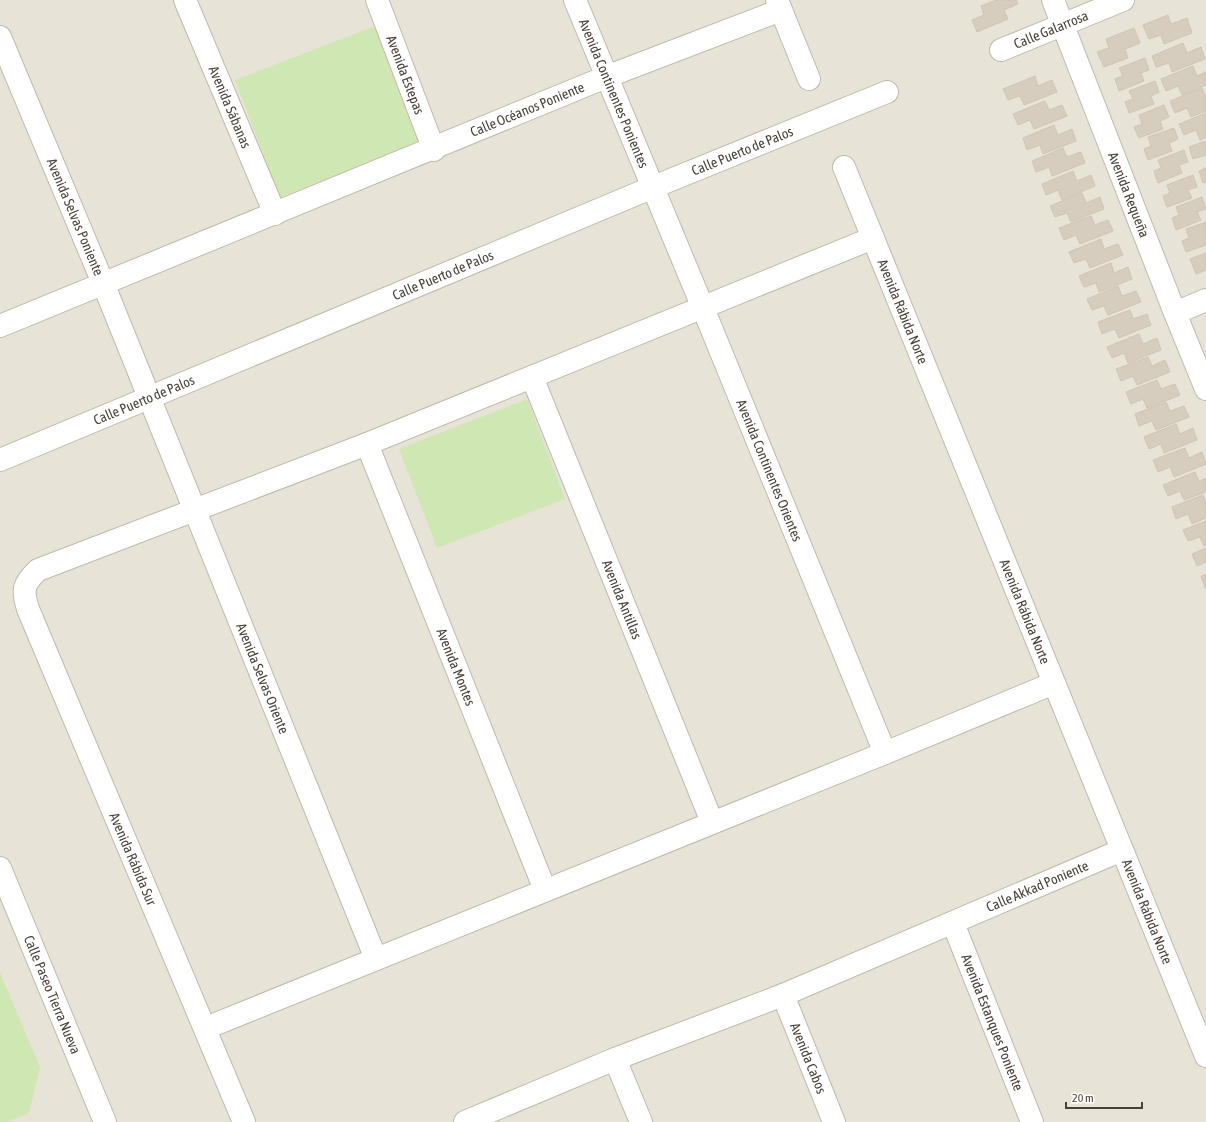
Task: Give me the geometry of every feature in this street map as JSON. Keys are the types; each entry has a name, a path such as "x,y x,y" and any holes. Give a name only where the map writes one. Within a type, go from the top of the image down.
{"street":[{"name":"Avenida Sábanas","path":"186,0 275,214"},
{"name":"Avenida Estepas","path":"377,0 434,150"},
{"name":"Avenida Continentes Ponientes","path":"575,0 651,188"},
{"name":"Avenida Requeña","path":"1053,0 1206,389"},
{"name":"Calle Galarrosa","path":"1000,50 1123,0"},
{"name":"Calle Océanos Poniente","path":"0,326 434,150 779,5"},
{"path":"779,5 810,79"},
{"name":"Avenida Selvas Poniente","path":"0,37 103,283 149,398"},
{"name":"Calle Puerto de Palos","path":"0,460 651,188 887,92"},
{"name":"Avenida Rábida Norte","path":"844,167 1206,1056"},
{"name":"Avenida Continentes Orientes","path":"651,188 703,308 885,753"},
{"path":"195,510 367,444 873,238"},
{"path":"1175,313 1206,300"},
{"name":"Avenida Antillas","path":"532,377 712,822"},
{"name":"Avenida Selvas Oriente","path":"149,398 376,959"},
{"name":"Avenida Montes","path":"367,444 546,890"},
{"name":"Avenida Rábida Sur","path":"195,510 38,570 27,580 23,595 206,1028 244,1122"},
{"path":"206,1028 1054,683"},
{"name":"Calle Akkad Poniente","path":"465,1122 615,1059 783,995 1122,850"},
{"name":"Calle Paseo Tierra Nueva","path":"0,868 105,1122"},
{"name":"Avenida Estanques Poniente","path":"953,923 1032,1122"},
{"name":"Avenida Cabos","path":"783,995 834,1122"},
{"path":"615,1059 641,1122"}],"shaded area":[{"path":"0,0 1206,0 1206,1122 0,1122"}],"green space":[{"path":"375,26 420,143 280,197 235,80"},
{"path":"527,399 565,499 437,548 399,449"},
{"path":"0,973 40,1067 29,1113 7,1122 0,1122"}],"building":[{"path":"996,0 1016,0 1018,4 1004,10 1008,19 977,32 972,20 984,15 981,6"},
{"path":"1168,15 1171,24 1187,18 1192,33 1164,44 1161,35 1149,39 1143,25"},
{"path":"1134,28 1140,43 1125,49 1128,58 1104,67 1097,52 1109,48 1106,39"},
{"path":"1183,43 1187,53 1201,47 1205,59 1172,72 1169,63 1156,67 1152,56"},
{"path":"1145,58 1149,70 1141,73 1144,81 1119,91 1115,79 1123,76 1119,68"},
{"path":"1193,66 1197,76 1206,72 1206,85 1182,95 1178,86 1166,91 1161,79"},
{"path":"1035,76 1038,86 1052,80 1057,92 1024,105 1020,96 1008,100 1003,89"},
{"path":"1155,81 1159,92 1151,96 1154,104 1129,113 1125,102 1133,99 1129,91"},
{"path":"1202,88 1206,98 1206,111 1191,117 1187,108 1175,113 1170,101"},
{"path":"1045,101 1049,110 1062,105 1067,116 1034,129 1030,120 1018,125 1013,114"},
{"path":"1164,105 1169,117 1160,121 1163,129 1139,138 1134,127 1142,124 1139,115"},
{"path":"1206,113 1206,137 1200,140 1196,130 1184,135 1179,124"},
{"path":"1054,125 1058,135 1072,129 1076,141 1043,154 1040,145 1027,150 1023,138"},
{"path":"1174,128 1178,139 1169,143 1172,151 1148,160 1144,149 1151,146 1148,137"},
{"path":"1206,141 1206,155 1193,159 1189,147"},
{"path":"1063,148 1067,157 1081,152 1085,163 1052,176 1049,167 1036,172 1032,161"},
{"path":"1184,150 1188,162 1179,165 1182,173 1158,183 1154,171 1161,168 1158,160"},
{"path":"1206,168 1206,182 1203,183 1199,171"},
{"path":"1073,171 1077,181 1091,175 1095,186 1062,200 1058,190 1046,195 1042,184"},
{"path":"1193,175 1197,187 1188,190 1192,198 1167,207 1163,196 1170,193 1167,185"},
{"path":"1082,193 1086,203 1100,197 1104,209 1071,222 1067,213 1055,217 1050,206"},
{"path":"1202,197 1206,209 1197,212 1201,220 1176,230 1172,218 1179,215 1176,207"},
{"path":"1091,216 1095,225 1108,220 1113,231 1080,244 1076,235 1064,240 1059,228"},
{"path":"1206,222 1206,245 1186,252 1182,241 1189,238 1186,229"},
{"path":"1101,239 1104,249 1118,244 1123,255 1090,268 1086,259 1074,263 1069,252"},
{"path":"1206,253 1206,270 1196,274 1190,259"},
{"path":"1111,263 1114,273 1128,267 1132,279 1099,292 1096,283 1084,287 1079,276"},
{"path":"1118,286 1122,296 1136,291 1141,302 1108,315 1104,306 1092,310 1087,299"},
{"path":"1130,310 1133,319 1147,314 1151,325 1119,338 1115,329 1102,334 1098,322"},
{"path":"1139,334 1143,344 1157,338 1161,350 1128,363 1124,353 1112,358 1107,347"},
{"path":"1148,357 1152,366 1165,360 1170,372 1137,385 1133,376 1121,381 1116,369"},
{"path":"1157,380 1161,389 1175,384 1180,395 1147,408 1143,399 1131,404 1126,392"},
{"path":"1166,402 1170,411 1184,406 1189,417 1156,430 1152,421 1139,426 1135,414"},
{"path":"1176,424 1180,434 1193,428 1197,440 1164,453 1161,444 1149,449 1144,437"},
{"path":"1185,448 1189,458 1202,452 1206,464 1174,477 1170,467 1158,472 1153,460"},
{"path":"1195,472 1199,481 1206,478 1206,492 1184,500 1180,491 1168,496 1163,485"},
{"path":"1203,495 1206,502 1206,518 1192,524 1188,514 1176,519 1172,507"},
{"path":"1206,521 1206,545 1204,546 1200,537 1188,541 1183,530"},
{"path":"1206,548 1206,562 1197,566 1192,554"},
{"path":"1206,574 1206,588 1205,588 1201,576"}]}
